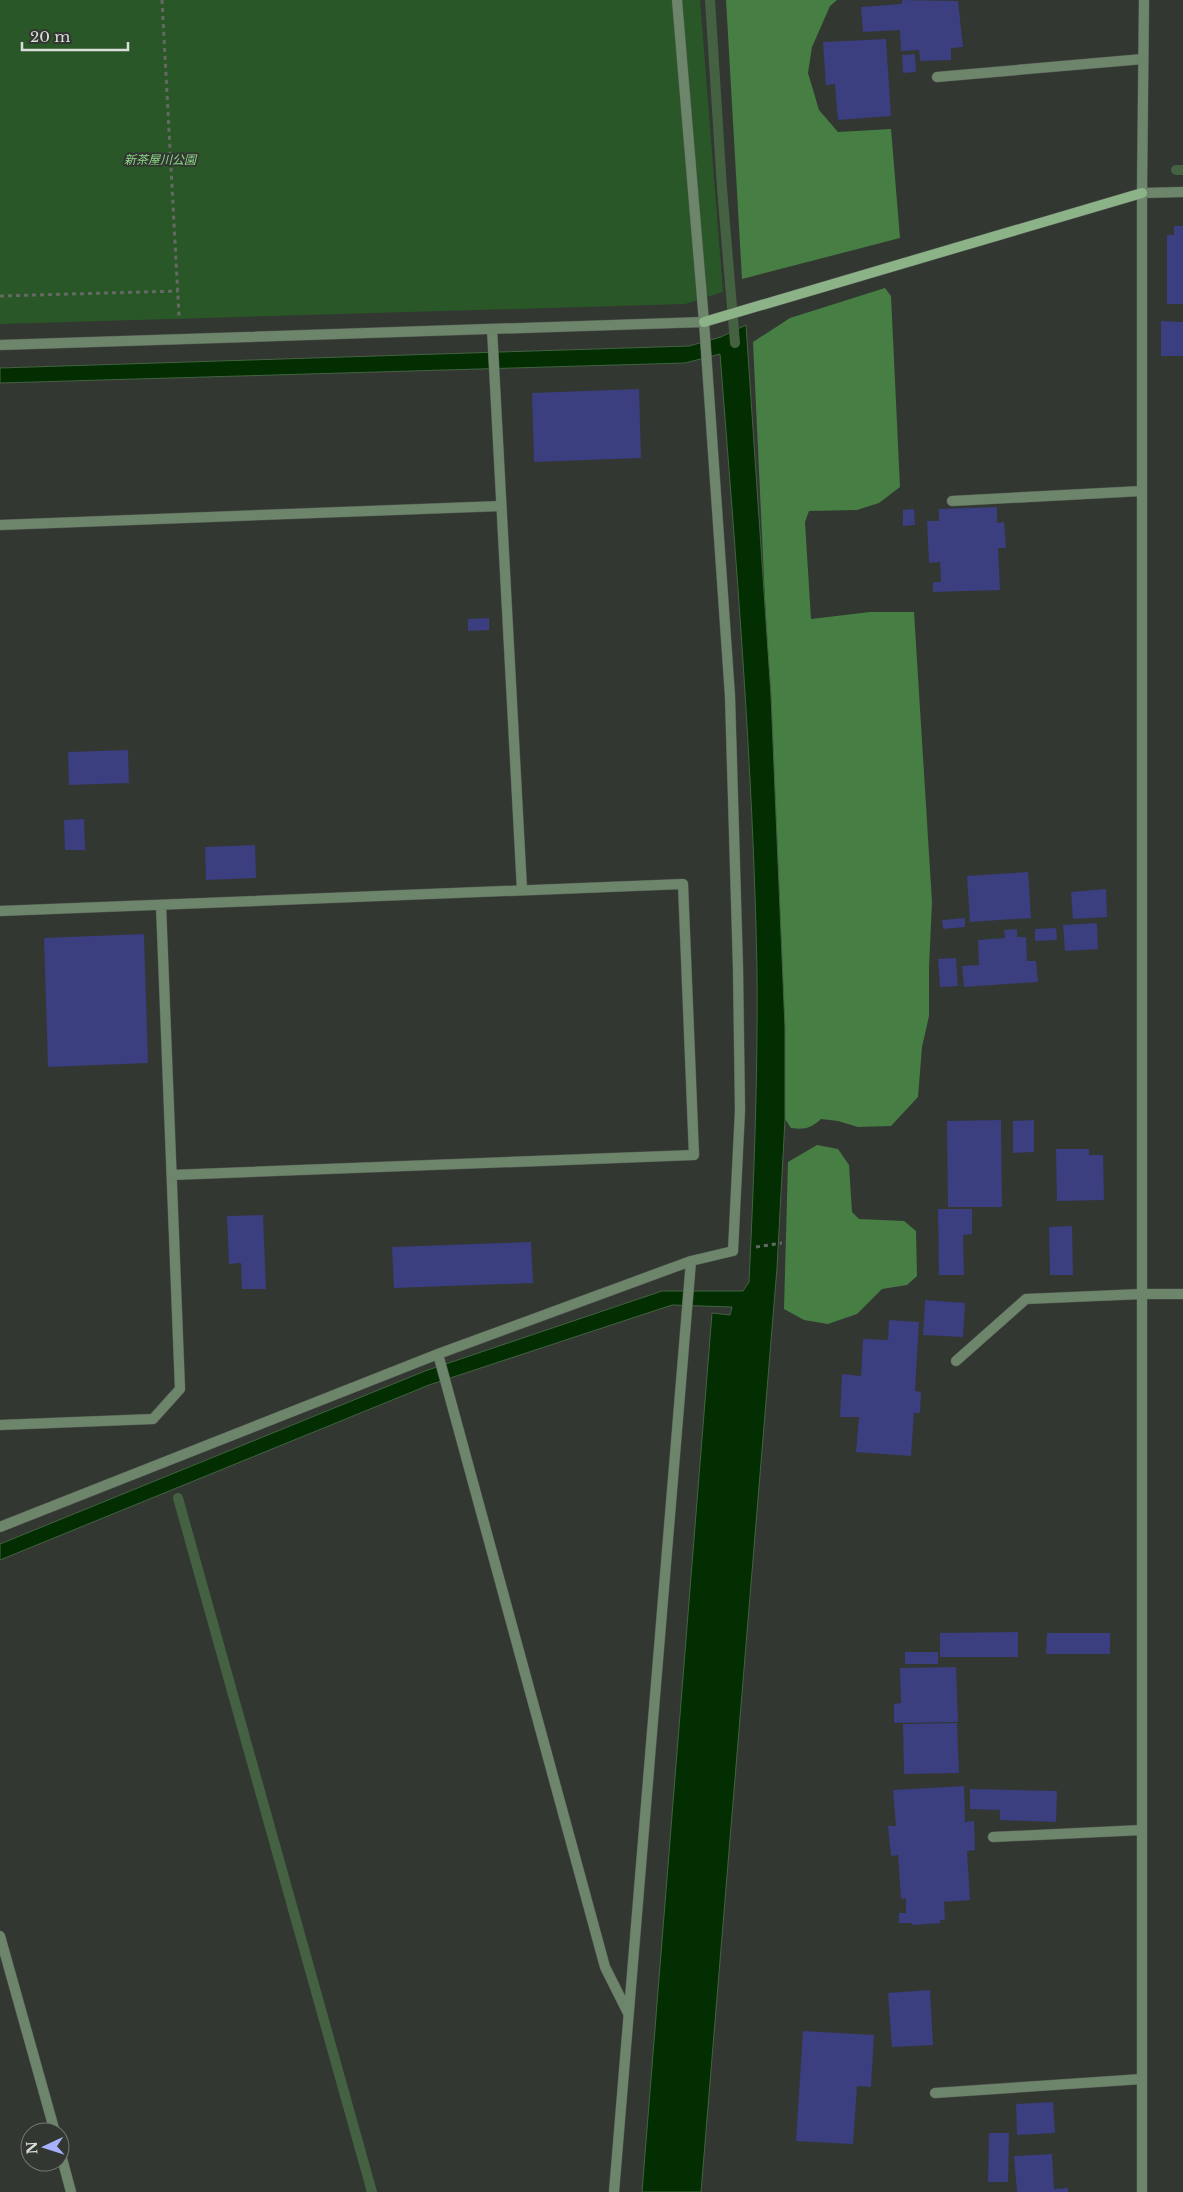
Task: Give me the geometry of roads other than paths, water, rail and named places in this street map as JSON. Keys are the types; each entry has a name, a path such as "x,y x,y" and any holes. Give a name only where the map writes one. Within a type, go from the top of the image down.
{"street":[{"path":"0,1527 438,1354 691,1261 733,1251 740,1110 730,696 704,322 677,0"},
{"path":"1142,2192 1142,193 1144,0"},
{"path":"937,77 1143,59"},
{"path":"0,345 704,322 1142,193 1183,192"},
{"path":"492,329 522,890"},
{"path":"952,501 1142,491"},
{"path":"0,525 501,506"},
{"path":"0,911 683,884 694,1155 172,1175"},
{"path":"0,1425 153,1419 180,1389 161,905"},
{"path":"614,2192 691,1261"},
{"path":"956,1361 1026,1298 1183,1294"},
{"path":"438,1354 605,1967 629,2014"},
{"path":"993,1836 1142,1830"},
{"path":"0,1936 52,2122"},
{"path":"935,2093 1142,2079"},
{"path":"66,2172 71,2192"}],"waterway":[{"path":"710,0 722,188 735,343"},
{"path":"1176,170 1183,170"},
{"path":"178,1498 372,2192"}],"park label":[{"name":"新茶屋川公園","path":"160,160"}]}
